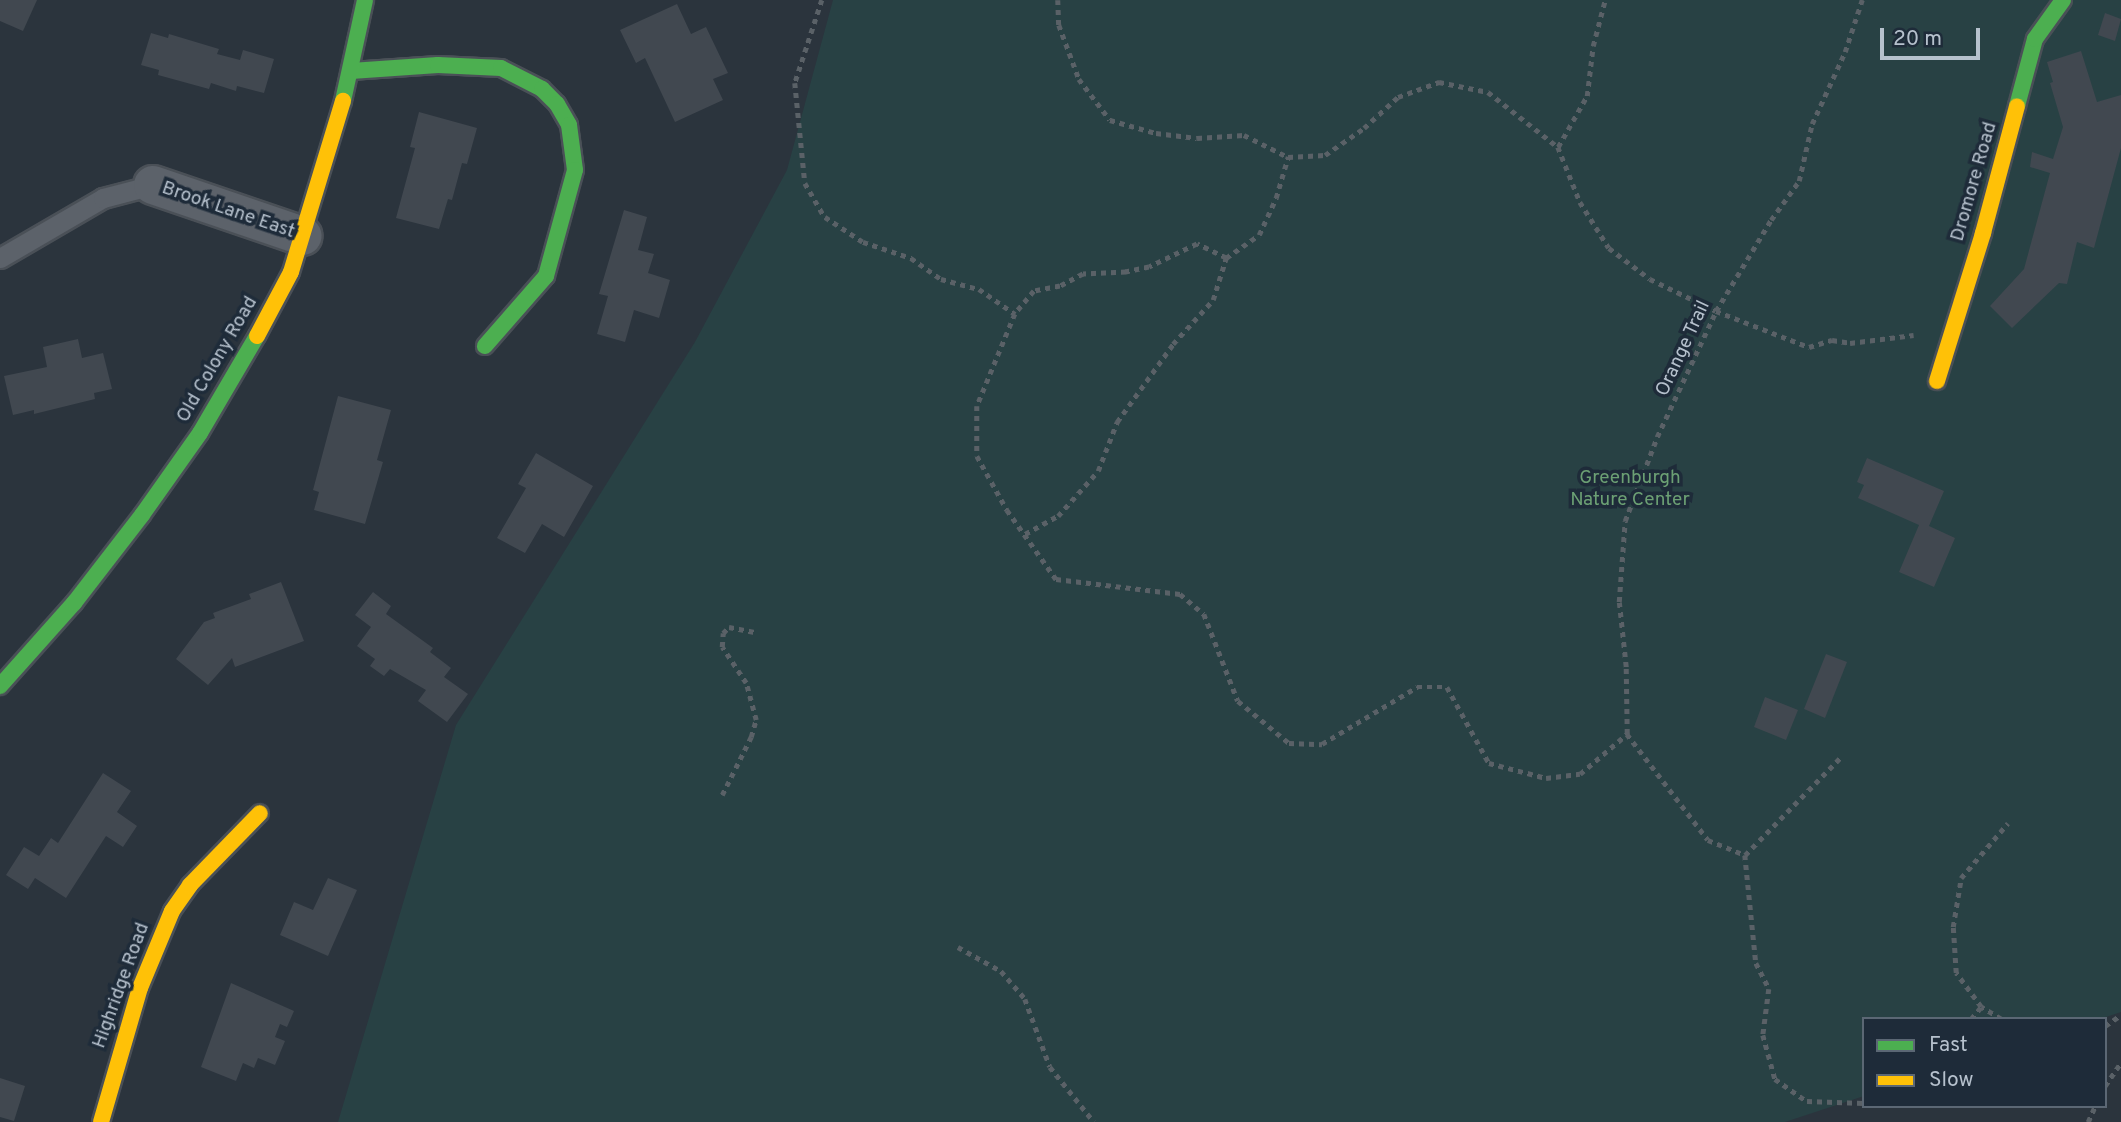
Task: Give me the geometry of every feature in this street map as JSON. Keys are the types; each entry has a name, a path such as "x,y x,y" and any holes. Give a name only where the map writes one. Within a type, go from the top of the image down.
{"street":[{"name":"Old Colony Road","path":"0,686 74,603 200,433 272,311 303,236 351,71 365,0"},
{"name":"Dromore Road","path":"1937,381 2035,39 2063,0"},
{"path":"351,71 449,65 501,68 542,89 557,104 569,125 575,170 546,276 516,314 485,346"},
{"name":"Brook Lane East","path":"153,185 303,236"},
{"name":"Highridge Road","path":"101,1122 140,988 172,912 190,885 260,813"}],"lane":[{"path":"0,257 103,198 153,185"}],"path":[{"path":"822,0 795,83 805,183 825,217 863,242 911,258 941,279 979,289 1015,314"},
{"path":"1058,0 1059,25 1079,79 1110,120 1156,133 1197,138 1244,135 1288,158 1325,155 1364,128 1398,97 1439,82 1488,92 1558,147 1580,202 1609,248 1650,279 1716,312 1809,347 1832,340 1850,342 1953,330"},
{"path":"1558,147 1587,96 1593,46 1605,0"},
{"name":"Orange Trail","path":"1627,734 1626,667 1619,602 1625,521 1657,437 1716,312 1770,220 1799,181 1812,124 1845,52 1863,0"},
{"path":"1025,534 1058,516 1098,471 1117,422 1173,344 1213,300 1226,258 1259,235 1276,198 1288,158"},
{"path":"1226,258 1197,244 1149,267 1083,274 1060,286 1034,290 1015,314 977,406 977,456 1056,579 1180,594 1204,614 1238,701 1289,743 1321,744 1417,687 1447,687 1489,763 1546,778 1580,774 1627,734 1708,840 1745,855"},
{"path":"722,795 751,737 756,720 746,683 722,647 723,634 729,627 755,632"},
{"path":"1745,855 1842,757"},
{"path":"1998,1017 1981,1007 1956,973 1953,927 1961,878 2008,823"},
{"path":"1745,855 1756,964 1769,989 1763,1035 1775,1079 1807,1101 1862,1103"},
{"path":"958,947 1001,971 1025,999 1050,1067 1094,1122"},
{"path":"1973,1017 1981,1007"},
{"path":"2107,1083 2121,1062"}],"green space":[{"name":"Greenburgh Nature Center","path":"833,0 2121,0 2121,1012 2106,1017 1862,1017 1862,1097 1785,1122 338,1122 456,725 695,342 787,170"}],"building":[{"path":"0,0 37,0 23,31 0,21"},
{"path":"677,4 691,34 706,27 728,73 713,79 723,100 675,122 645,58 636,63 620,30"},
{"path":"2105,13 2121,19 2115,41 2098,35"},
{"path":"151,33 168,38 169,34 219,49 217,54 240,60 243,50 274,59 264,93 237,86 236,91 211,83 209,89 158,75 159,70 141,65"},
{"path":"2081,51 2097,102 2121,95 2121,148 2094,248 2077,242 2067,284 2059,283 2012,328 1990,306 2024,269 2050,173 2030,167 2032,152 2053,159 2063,127 2050,83 2053,82 2047,62"},
{"path":"419,112 477,128 467,164 462,163 452,200 448,199 439,229 396,218 415,148 410,147"},
{"path":"624,210 647,217 638,250 654,254 648,273 670,280 659,318 634,310 625,342 597,334 608,296 599,294"},
{"path":"78,339 82,358 103,353 112,389 94,393 95,399 34,414 34,410 13,415 4,376 47,367 43,347"},
{"path":"338,396 391,410 377,460 383,462 365,524 314,510 319,492 313,490"},
{"path":"536,453 593,486 564,537 542,524 525,553 497,538 526,488 518,484"},
{"path":"1867,458 1944,491 1929,526 1955,538 1934,587 1899,572 1919,525 1858,498 1864,485 1857,482"},
{"path":"281,582 304,641 235,667 232,658 208,685 176,659 204,622 215,618 213,613 251,599 249,594"},
{"path":"373,592 391,606 386,614 433,648 430,652 451,668 444,677 468,694 447,722 418,701 426,690 390,669 384,676 370,666 375,659 357,646 371,627 355,615"},
{"path":"1826,654 1847,662 1825,718 1804,709"},
{"path":"1765,697 1798,710 1786,740 1754,727"},
{"path":"103,773 131,791 117,812 137,826 123,847 106,836 66,898 35,878 28,889 6,875 24,847 39,856 51,838 58,843"},
{"path":"328,878 357,890 328,956 280,935 294,902 313,910"},
{"path":"231,983 294,1011 287,1027 280,1024 275,1037 285,1041 275,1065 258,1058 254,1068 243,1063 236,1081 201,1067"},
{"path":"0,1078 25,1086 14,1121 0,1117"}],"traffic: fast":[{"path":"343,101 365,0"},
{"path":"2017,106 2035,39 2063,0"},
{"path":"351,71 438,65 501,68 542,89 557,104 569,125 575,170 546,276 485,346"},
{"path":"0,686 74,603 142,515 200,433 257,336"}],"traffic: slow":[{"path":"257,336 291,272 343,101"},
{"path":"1937,381 1983,233 2017,106"},
{"path":"101,1122 140,988 172,911 190,885 260,813"}]}
